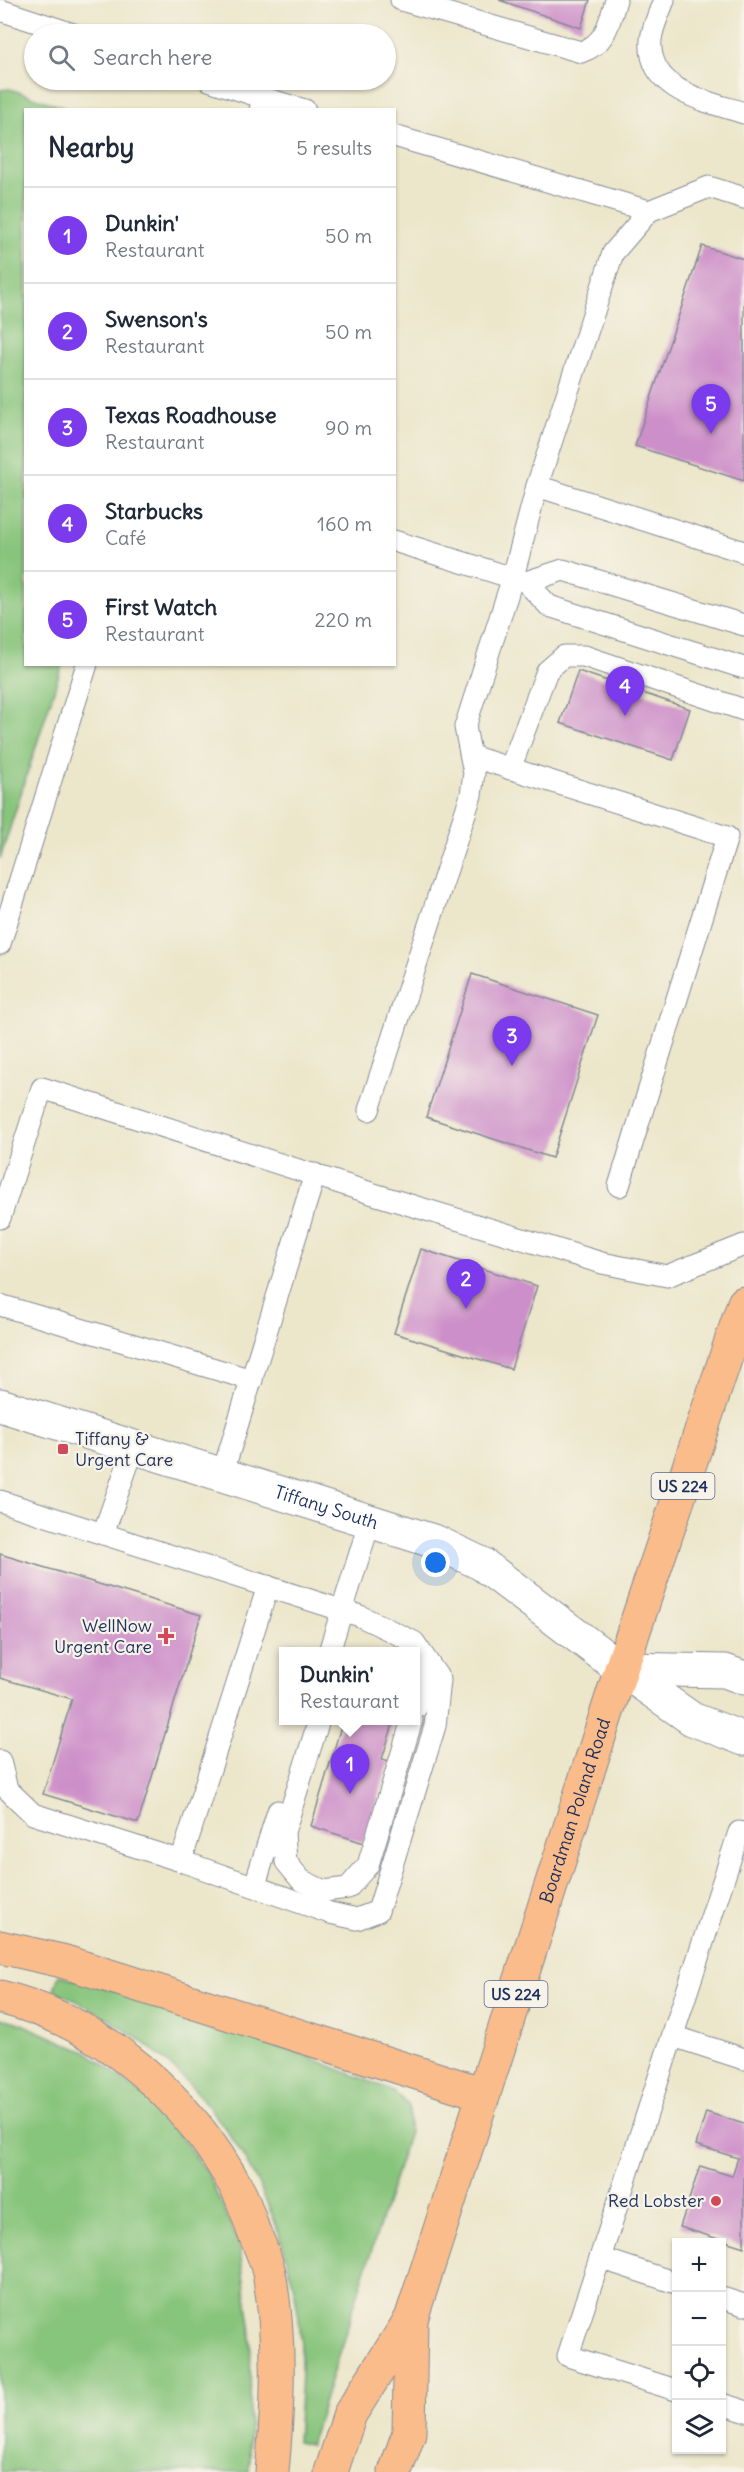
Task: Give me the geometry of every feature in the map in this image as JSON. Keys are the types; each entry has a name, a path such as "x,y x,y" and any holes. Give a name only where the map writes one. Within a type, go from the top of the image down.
{"main road":[{"name":"Boardman Poland Road","path":"331,2472 350,2414 411,2319 621,1669 744,1303"},
{"path":"0,1947 62,1961 484,2094"},
{"path":"0,1997 53,2014 104,2041 155,2081 208,2142 240,2193 268,2270 275,2311 277,2339 272,2472"},
{"name":"Boardman Poland Road","path":"395,2472 409,2433 411,2319"}],"street":[{"name":"Tiffany South","path":"0,1405 436,1542 482,1564 621,1669 692,1719 744,1739"},
{"path":"621,1669 725,1671 744,1678"}],"lane":[{"path":"401,0 581,52 601,41 608,28 616,0"},
{"path":"664,0 651,39 653,65 670,86 696,98 744,113"},
{"path":"0,10 43,24"},
{"path":"232,90 262,104 291,108"},
{"path":"396,137 649,211"},
{"path":"369,1110 471,795 474,773 465,727 520,579 537,486 613,253 649,211 709,188 744,198"},
{"path":"537,486 744,552"},
{"path":"396,542 520,579 549,606 744,668"},
{"path":"520,579 563,570 744,625"},
{"path":"510,769 547,671 564,656 584,656 744,710"},
{"path":"0,944 86,666"},
{"path":"471,756 736,835 619,1186"},
{"path":"0,1218 42,1088 602,1263 667,1276 744,1245"},
{"path":"222,1475 315,1174"},
{"path":"0,1305 252,1380"},
{"path":"103,1534 134,1447"},
{"path":"0,1501 360,1616 414,1642 417,1647"},
{"path":"330,1647 370,1521"},
{"path":"181,1862 268,1586"},
{"path":"0,1761 8,1789 33,1814 255,1885 330,1913 357,1919 378,1911 435,1726 440,1680 420,1651"},
{"path":"420,1694 429,1664"},
{"path":"255,1885 305,1725"},
{"path":"317,1725 284,1832 286,1862 302,1880 324,1891 348,1888 368,1865 410,1725"},
{"path":"672,2389 568,2356 740,1832 744,1834"},
{"path":"673,2036 744,2060"},
{"path":"600,2258 672,2282"},
{"path":"726,2299 744,2305"},
{"path":"726,2405 744,2411"}],"green space":[{"path":"10,89 65,108 24,108 24,666 62,666 0,859 0,90"},
{"path":"59,1975 154,2001 306,2056 393,2091 409,2106 409,2132 310,2445 297,2442 301,2349 299,2319 291,2273 277,2229 259,2187 237,2146 211,2109 180,2075 145,2044 107,2018 54,1990"},
{"path":"0,2018 17,2022 90,2054 161,2110 207,2172 239,2244 251,2333 249,2472 0,2472"}],"building":[{"path":"499,0 590,0 581,28"},
{"path":"702,246 744,259 744,481 635,446"},
{"path":"578,671 690,709 673,760 560,723"},
{"path":"472,974 598,1015 552,1158 426,1117"},
{"path":"421,1249 537,1286 511,1369 394,1333"},
{"path":"0,1554 201,1615 138,1823 43,1794 72,1699 0,1678"},
{"path":"341,1725 393,1725 382,1759 389,1761 364,1843 311,1826"},
{"name":"Red Lobster","path":"706,2112 744,2124 744,2247 726,2241 726,2238 715,2238 680,2227 700,2166 732,2176 738,2158 696,2145"}],"place":[{"name":"First Watch","path":"711,434"},
{"name":"Starbucks","path":"625,716"},
{"name":"Texas Roadhouse","path":"512,1066"},
{"name":"Swenson's","path":"466,1309"},
{"name":"Tiffany & Urgent Care","path":"63,1449"},
{"name":"WellNow Urgent Care","path":"166,1636"},
{"name":"Dunkin'","path":"350,1794"},
{"name":"Red Lobster","path":"716,2201"}]}
